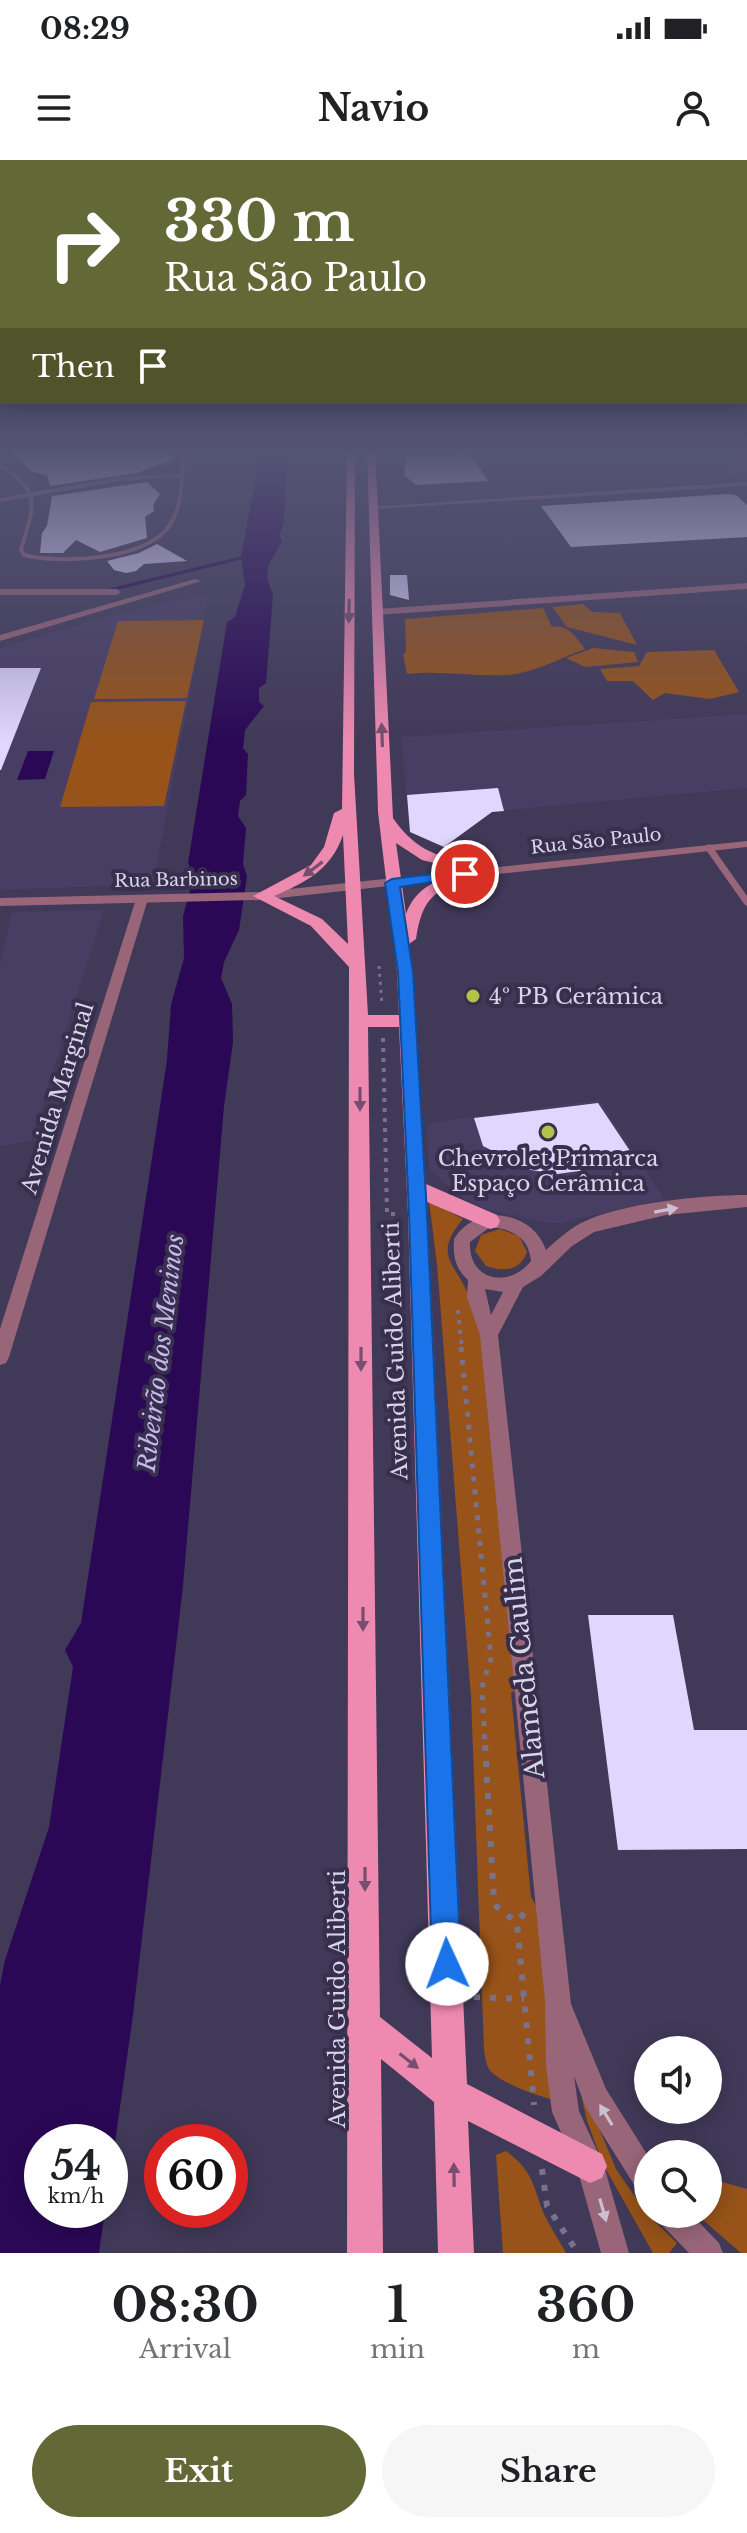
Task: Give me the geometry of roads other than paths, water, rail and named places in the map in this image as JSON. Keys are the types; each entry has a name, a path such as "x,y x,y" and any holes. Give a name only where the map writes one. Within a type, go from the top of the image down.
{"main road":[{"name":"Avenida Guido Aliberti","path":"354,547 358,701 347,774 359,1021 365,2253"},
{"name":"Avenida Guido Aliberti","path":"375,547 385,812 405,972 416,1188 456,2253"},
{"path":"358,701 380,705"},
{"path":"256,896 301,878 330,855 337,839 347,774"},
{"path":"385,812 395,836 406,848 444,863 490,870"},
{"path":"405,972 410,917 417,901 442,883 490,870"},
{"path":"256,896 306,914 325,927 358,968"},
{"path":"359,1021 406,1021"},
{"path":"416,1188 490,1221"},
{"path":"366,2027 452,2095 590,2166"}],"street":[{"path":"1,632 198,581"},
{"path":"377,612 747,586"},
{"path":"0,592 117,592"},
{"name":"Rua São Paulo","path":"353,888 490,870 747,844"},
{"name":"Rua Barbinos","path":"0,902 256,896 353,888"},
{"name":"Avenida Marginal","path":"0,1357 142,899"},
{"path":"489,1335 516,1284 590,1226 700,1204 747,1201"},
{"path":"516,1284 488,1284 466,1270 460,1250 469,1231 490,1221 521,1227 530,1234 540,1252 535,1271"},
{"name":"Alameda Caulim","path":"476,1278 476,1297 489,1335 558,2001 559,2065 566,2112 590,2166 615,2253"},
{"name":"Alameda Caulim","path":"558,2001 596,2098 634,2159"},
{"path":"685,2228 709,2253"}],"lane":[{"path":"22,547 24,555 45,560 88,558 137,547"},
{"path":"709,848 747,902"}],"water":[{"name":"Ribeirão dos Meninos","path":"243,547 279,547 268,566 267,578 273,595 266,683 259,688 259,702 264,706 245,730 243,748 248,754 246,795 240,801 238,816 246,828 243,864 247,876 239,930 224,962 221,978 232,1004 233,1042 224,1106 183,1586 118,2124 24,2124 24,2228 102,2228 99,2253 0,2253 0,1985 5,1960 49,1827 73,1667 65,1650 81,1623 167,1060 171,1005 184,958 183,916 194,876 188,863 227,622 235,617 245,585"},
{"path":"28,751 54,751 45,779 17,780"}],"waterway":[{"path":"110,590 249,556"}],"place":[{"name":"4º PB Cerâmica","path":"473,996"},
{"name":"Chevrolet Primarca Espaço Cerâmica","path":"548,1132"}]}
